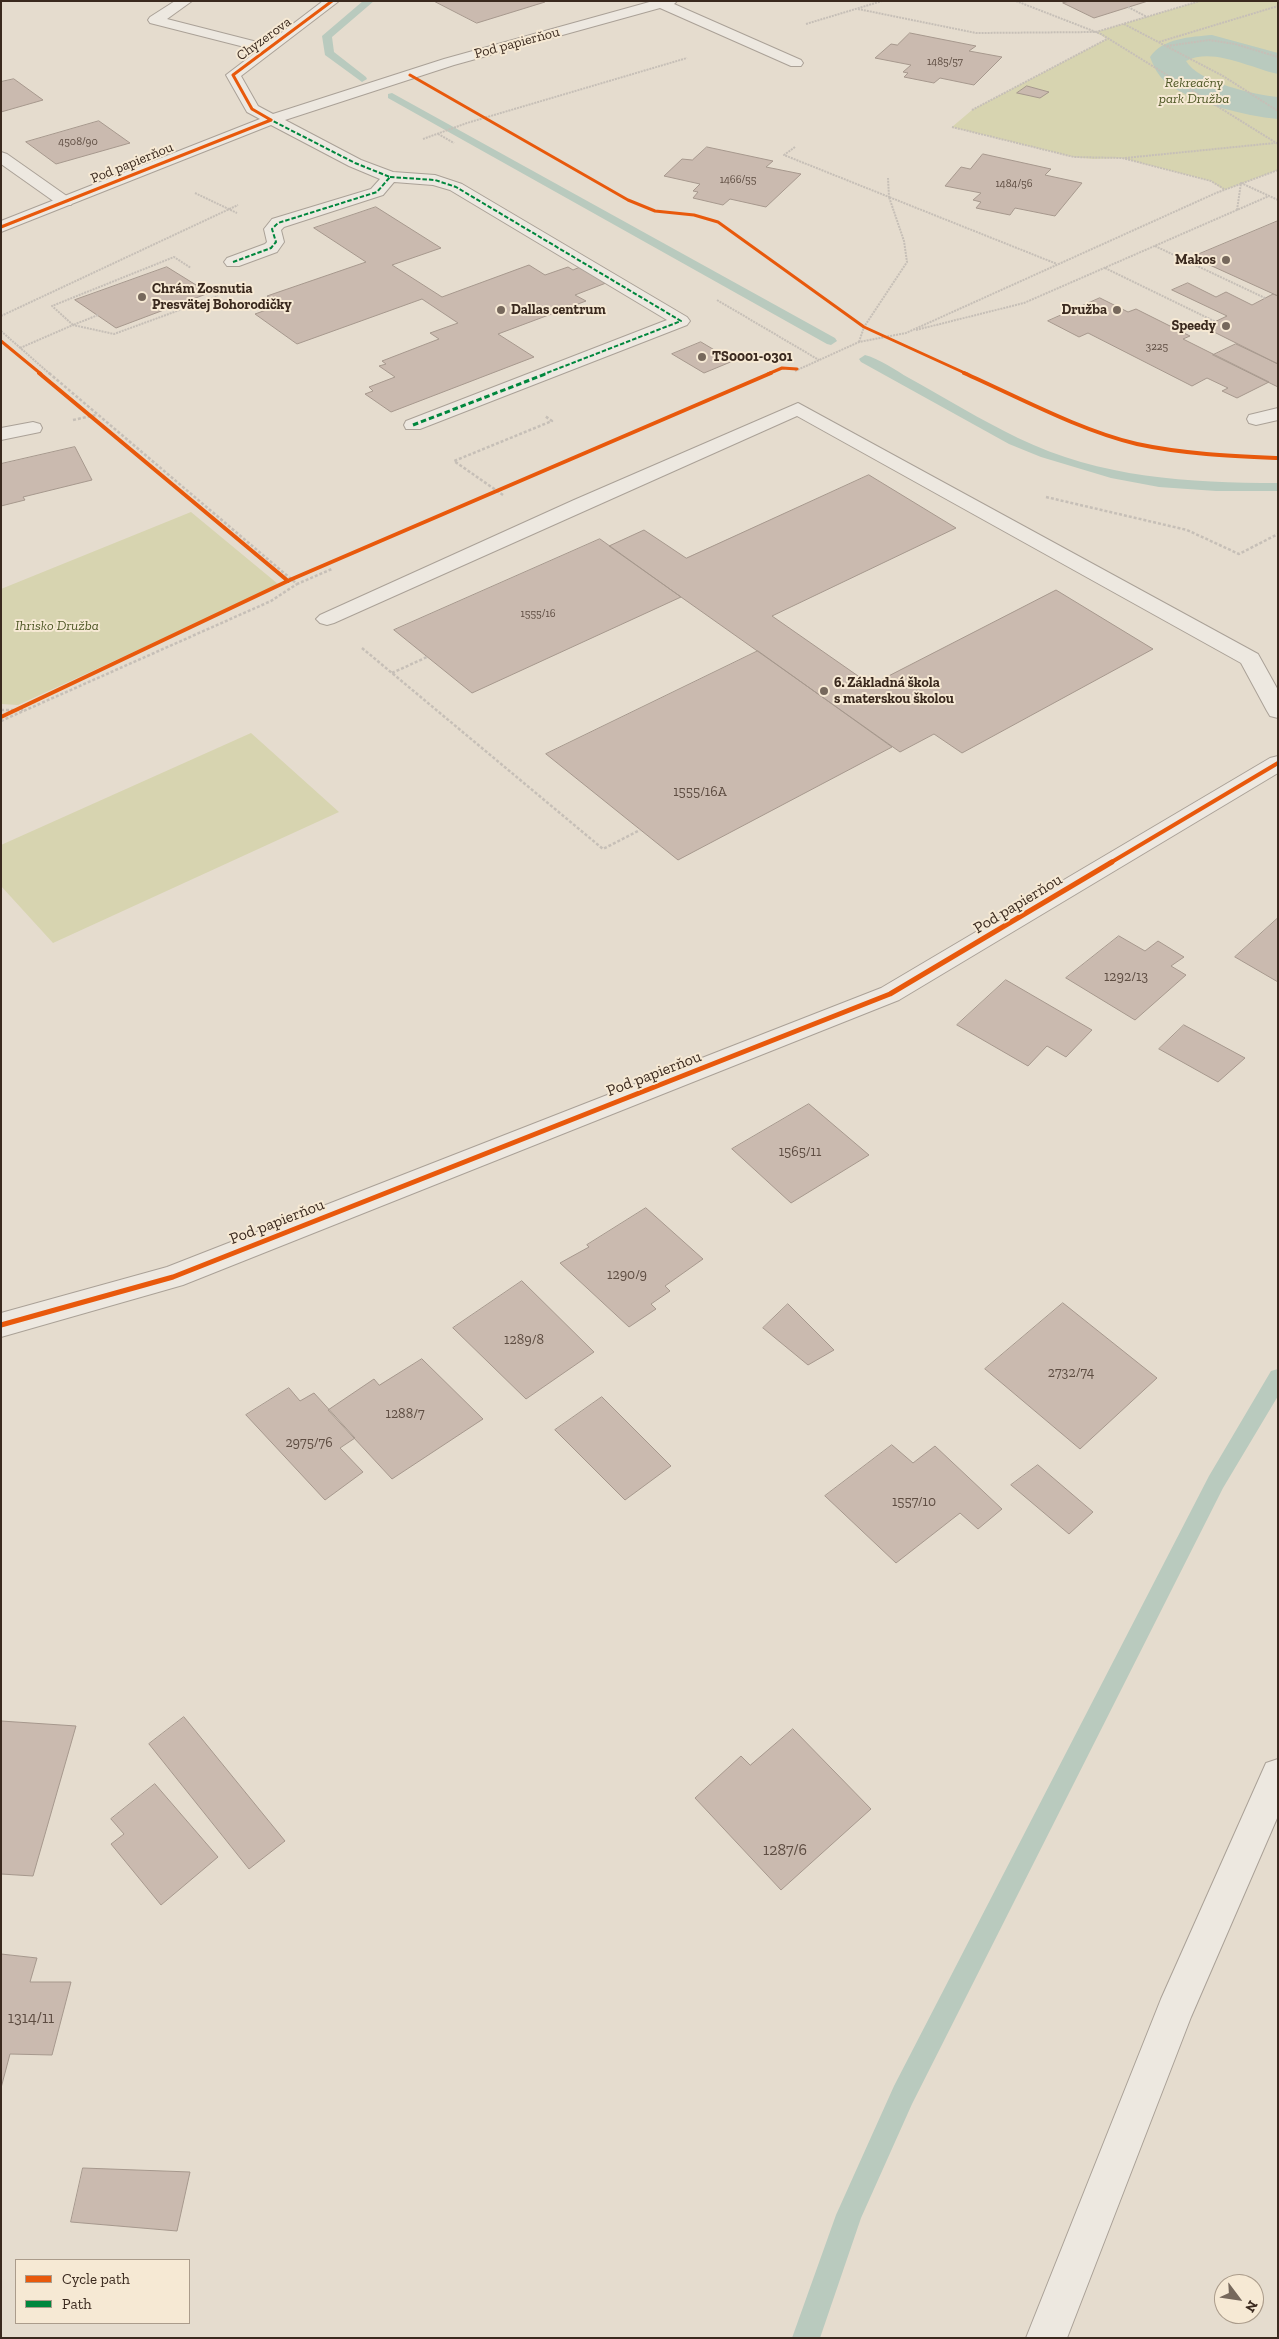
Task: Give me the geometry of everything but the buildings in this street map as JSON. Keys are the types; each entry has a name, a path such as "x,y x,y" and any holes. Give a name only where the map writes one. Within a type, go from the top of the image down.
{"street":[{"path":"185,1 155,20 268,49"},
{"name":"Chyzerova","path":"271,120 252,109 233,75 332,1"},
{"path":"666,2 796,63"},
{"name":"Pod papierňou","path":"1,227 271,120 410,75 666,2"},
{"path":"271,120 355,163 390,177 435,180 456,187 681,320 413,425"},
{"path":"1,157 65,202"},
{"path":"233,262 271,248 276,242 272,229 278,223 377,192 390,177"},
{"path":"327,619 581,504 798,409 1250,659 1278,711"},
{"path":"1256,419 1278,414"},
{"path":"1,434 33,428"},
{"name":"Pod papierňou","path":"1,1325 173,1277 890,994 1278,763"},
{"path":"1046,2338 1174,2012 1278,1775"}],"path":[{"path":"355,163 467,123 882,1"},
{"path":"1016,1 1096,32 1277,144"},
{"path":"857,9 976,33 1096,32 1200,1"},
{"path":"1158,42 1278,6"},
{"path":"1128,7 1148,17"},
{"path":"1124,24 1223,76 1278,111"},
{"path":"972,110 1108,39"},
{"path":"1166,46 1209,40 1236,44 1278,57"},
{"path":"410,75 493,122"},
{"path":"952,127 1093,160 1277,144"},
{"path":"795,147 784,155 1058,264"},
{"path":"1122,158 1211,181 1224,190"},
{"path":"906,333 1224,190 1278,170"},
{"path":"859,342 864,327 907,262 904,241 889,197 888,178"},
{"path":"1241,183 1278,200"},
{"path":"1237,210 1241,183"},
{"path":"789,371 798,369 859,342 886,338 1024,303 1269,196"},
{"path":"1,316 223,210 246,202"},
{"path":"1154,246 1265,298"},
{"path":"196,270 174,257 52,306 73,325 114,334 221,295"},
{"path":"1104,268 1216,322"},
{"path":"20,348 98,315"},
{"path":"856,321 895,342"},
{"path":"1,331 297,584"},
{"path":"8,347 288,581 336,560"},
{"path":"798,369 804,373"},
{"path":"496,501 505,497 454,462 552,421 506,389"},
{"path":"488,495 506,488"},
{"path":"1042,496 1187,530 1239,554 1278,534"},
{"path":"1,721 271,601 297,584 333,569"},
{"path":"327,619 603,849 640,830"},
{"path":"1,717 134,654"},
{"path":"392,673 427,657"},
{"path":"1,710 26,710"}],"green space":[{"name":"Rekreačny park Družba","path":"1200,1 1278,1 1278,170 1224,190 1211,181 1122,158 1093,159 1074,157 952,127 972,110 1107,39 1096,32"},
{"name":"Ihrisko Družba","path":"191,512 278,584 18,705 1,704 1,589"},
{"path":"251,733 339,812 53,943 1,886 1,845"}],"waterway":[{"path":"362,79 329,53 327,36 369,1"},
{"path":"1278,64 1212,45 1185,48 1167,57 1172,68 1179,75 1204,89 1238,100 1278,108"},
{"path":"392,96 831,341"},
{"path":"865,359 1014,441 1046,454 1116,475 1159,483 1216,487 1278,487"},
{"path":"806,2338 849,2215 903,2095 1216,1482 1278,1377"}],"marked path":[{"path":"233,262 271,248 276,242 272,229 278,223 377,192 390,177 355,163 271,120"},
{"path":"390,177 435,180 456,187 681,321 413,425"}],"cycle path":[{"path":"271,120 252,109 233,75 332,1"},
{"path":"410,75 628,200 655,211 694,215 718,222 864,327 1070,421 1137,444 1224,456 1278,458"},
{"path":"1,227 271,120"},
{"path":"1,341 288,581"},
{"path":"1,717 292,579 782,368 797,369"},
{"path":"1,1325 173,1277 890,994 1278,763"}],"place":[{"name":"Makos","path":"1226,260"},
{"name":"Chrám Zosnutia Presvätej Bohorodičky","path":"142,297"},
{"name":"Dallas centrum","path":"501,310"},
{"name":"Družba","path":"1117,310"},
{"name":"Speedy","path":"1226,326"},
{"name":"TS0001-0301","path":"702,357"},
{"name":"6. Základná škola s materskou školou","path":"824,691"}]}
